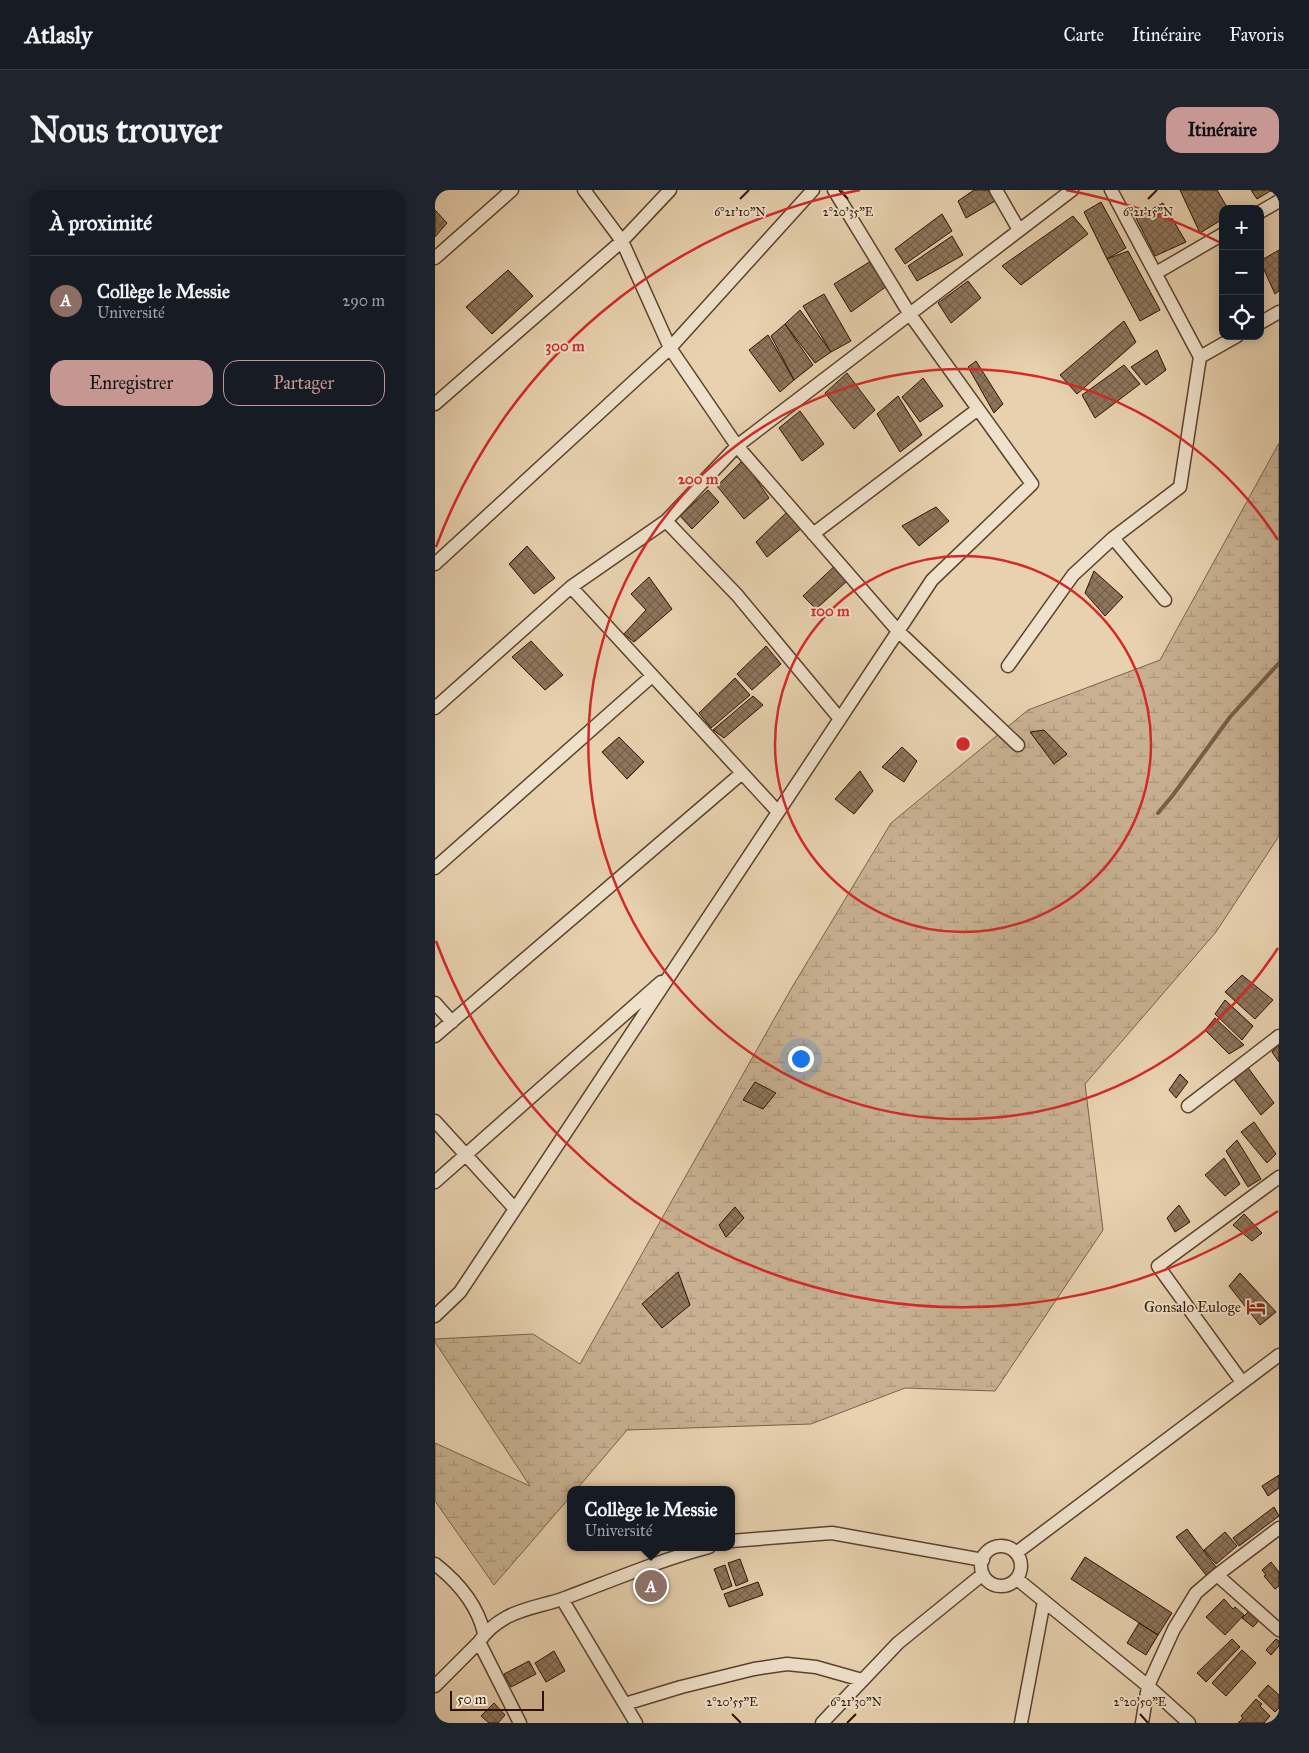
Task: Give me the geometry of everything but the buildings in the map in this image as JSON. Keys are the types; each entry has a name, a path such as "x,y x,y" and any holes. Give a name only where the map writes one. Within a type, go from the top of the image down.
{"street":[{"path":"435,258 512,190"},
{"path":"584,190 622,241 671,348 737,446 898,631 1018,745"},
{"path":"435,404 622,241 670,190"},
{"path":"435,564 671,348 813,190"},
{"path":"435,1316 460,1292 932,580 1033,484 909,313 834,190"},
{"path":"995,190 1019,230"},
{"path":"435,708 571,587 666,521 737,446 1072,190"},
{"path":"1008,666 1073,575 1113,538 1181,487 1200,357 1111,190"},
{"path":"1264,210 1279,201"},
{"path":"1156,273 1219,236"},
{"path":"1264,321 1279,312"},
{"path":"1200,357 1230,340"},
{"path":"813,534 978,409"},
{"path":"666,521 737,594 840,719"},
{"path":"1113,538 1165,600"},
{"path":"571,587 778,812"},
{"path":"435,868 652,676"},
{"path":"435,1036 742,773"},
{"path":"435,1182 674,971"},
{"path":"435,1003 452,1022"},
{"path":"1188,1106 1279,1036"},
{"path":"435,1121 515,1209"},
{"path":"1242,1382 1158,1266 1279,1177"},
{"path":"1016,1553 1279,1355"},
{"path":"1142,1723 1148,1686 1175,1630 1196,1593 1217,1574 1279,1528"},
{"path":"735,1542 832,1533 983,1560"},
{"path":"998,1547 1005,1547 1016,1553 1021,1566 1017,1579 1012,1583 998,1586 992,1584 983,1574 983,1560 991,1550 998,1547"},
{"path":"435,1686 482,1637 506,1617 529,1607 562,1599 673,1557 695,1551"},
{"path":"435,1564 464,1591 477,1612 482,1637 520,1723"},
{"path":"822,1723 898,1643 983,1574"},
{"path":"1217,1574 1279,1630"},
{"path":"1017,1579 1148,1686 1189,1723"},
{"path":"562,1599 636,1723"},
{"path":"1021,1723 1044,1601"},
{"path":"625,1704 681,1687 754,1669 787,1664 816,1667 862,1680"}],"green space":[{"path":"1279,443 1279,836 1216,932 1085,1084 1103,1230 995,1391 905,1388 811,1424 627,1430 579,1486 567,1486 567,1501 494,1585 435,1501 435,1443 530,1486 435,1342 435,1339 533,1334 580,1364 791,989 891,823 1028,710 1160,660"}],"waterway":[{"path":"1158,813 1230,717 1279,663"}],"place":[{"name":"Gonsalo Euloge","path":"1256,1307"},
{"name":"Collège le Messie","path":"651,1586"}]}
